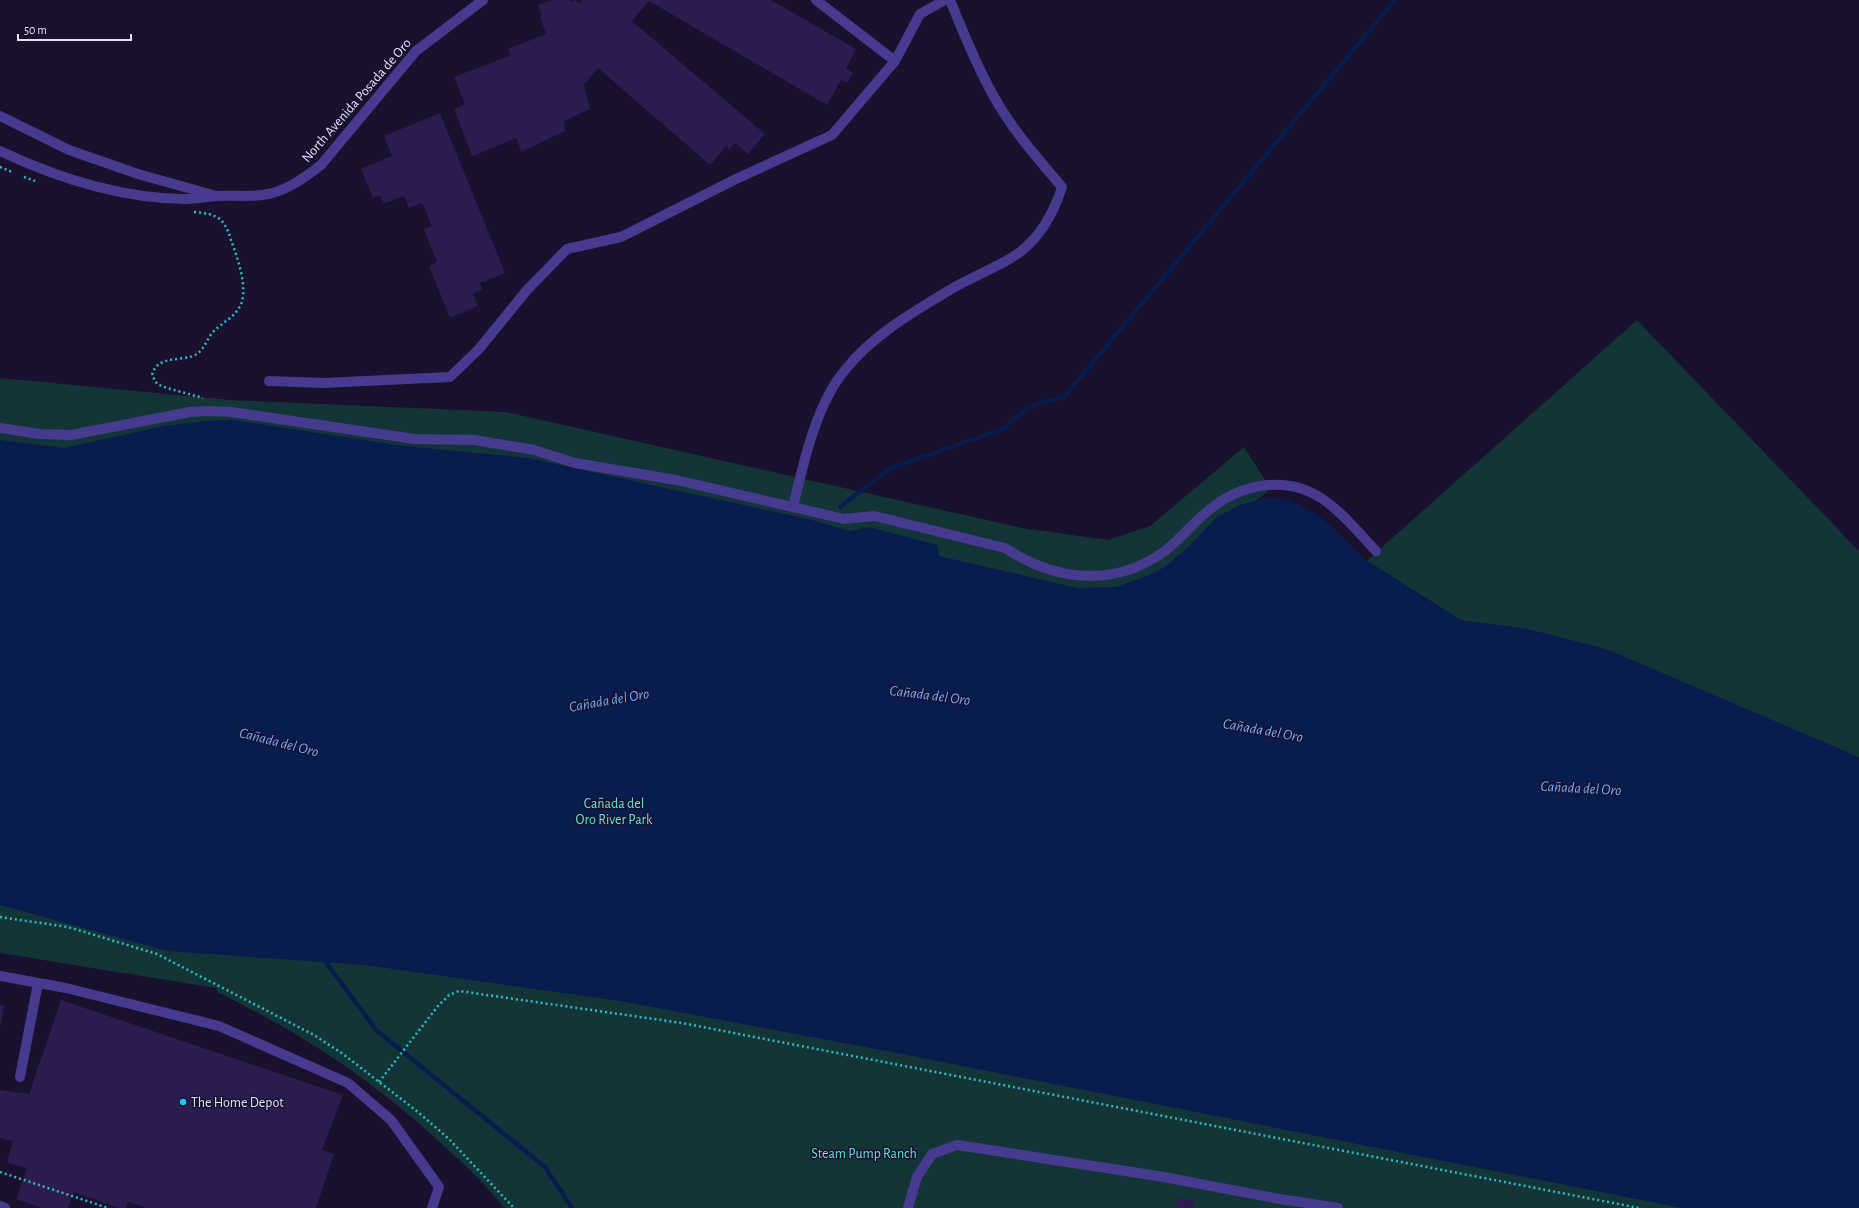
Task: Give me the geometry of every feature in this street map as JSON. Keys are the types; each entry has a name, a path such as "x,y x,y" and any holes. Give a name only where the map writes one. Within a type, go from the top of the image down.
{"street":[{"name":"North Avenida Posada de Oro","path":"0,151 55,175 94,186 128,193 185,199 217,196 264,196 285,189 304,178 321,165 416,51 483,0"},
{"path":"816,0 895,61"},
{"path":"269,381 324,383 450,377 479,349 527,290 567,249 621,238 736,179 832,135 895,61 920,14 945,0"},
{"path":"792,507 824,401 844,370 878,336 948,290 1020,252 1044,226 1055,208 1062,187 1010,123 993,95 964,34 950,0"},
{"name":"North Avenida Posada de Oro","path":"0,116 69,150 138,174 217,196"},
{"path":"0,428 38,434 71,435 190,412 209,410 416,439 474,440 554,455 575,462 676,480 844,519 874,516 1005,548 1022,559 1039,567 1080,576 1098,577 1118,574 1151,560 1166,550 1213,506 1228,497 1261,485 1277,484 1306,490 1324,499 1342,514 1376,551"},
{"path":"0,976 66,988 219,1026 348,1084 392,1120 439,1187 432,1208"},
{"path":"20,1077 38,983"},
{"path":"908,1208 917,1177 932,1154 957,1145 1158,1176 1287,1204 1338,1208"},
{"path":"0,1206 5,1208"}],"path":[{"path":"0,167 39,182"},
{"path":"193,212 216,215 228,228 240,265 242,298 239,307 214,331 204,348 192,356 162,361 154,367 152,374 157,384 204,399"},
{"path":"0,917 68,927 157,954 314,1035 343,1054 449,1139 514,1208"},
{"path":"379,1082 429,1016 450,996 459,991 682,1023 1639,1208"},
{"path":"0,1172 108,1208"}],"green space":[{"name":"Cañada del Oro River Park","path":"1637,320 1859,551 1859,1208 504,1208 461,1161 406,1112 321,1050 269,1019 217,992 216,988 0,953 0,378 230,400 506,412 1022,528 1108,540 1150,526 1244,447 1271,489 1113,611 1270,647"}],"water":[{"name":"Cañada del Oro River Park","path":"232,420 396,445 528,458 812,520 849,531 869,527 937,545 939,556 1078,588 1116,587 1147,576 1165,567 1187,548 1217,517 1242,504 1270,498 1290,500 1319,515 1366,560 1461,620 1528,629 1606,649 1859,757 1859,1208 1682,1208 897,1053 620,1001 365,965 167,951 0,905 0,440 64,448 164,426 205,421"}],"building":[{"path":"552,0 576,0 579,3 582,0 771,0 856,49 846,68 853,73 847,83 841,80 827,105 649,1 632,21 765,134 748,154 735,143 729,149 726,146 710,165 598,68 584,85 590,109 564,121 565,131 521,152 517,138 472,156 454,109 465,104 454,77 511,55 508,49 546,34 540,17 542,16 538,5"},
{"path":"440,113 505,273 480,283 482,289 473,294 478,306 450,318 429,266 437,262 424,229 432,226 422,203 409,208 404,196 383,204 380,195 373,198 361,169 392,156 384,136"},
{"name":"The Home Depot","path":"61,1000 343,1095 322,1150 334,1154 316,1208 147,1208 128,1202 126,1208 118,1208 74,1192 68,1208 42,1208 16,1199 27,1169 7,1162 13,1141 0,1138 0,1090 29,1094"},
{"path":"0,1005 4,1006 1,1025 0,1025"},
{"path":"1178,1198 1195,1201 1194,1208 1176,1208"}],"waterway":[{"path":"840,507 891,468 1003,429 1025,410 1042,402 1064,397 1395,0"},
{"path":"323,958 376,1030 545,1167 572,1208"}],"place":[{"name":"The Home Depot","path":"183,1102"}],"water label":[{"name":"Cañada del Oro","path":"930,695"},
{"name":"Cañada del Oro","path":"609,700"},
{"name":"Cañada del Oro","path":"1263,730"},
{"name":"Cañada del Oro","path":"279,742"},
{"name":"Cañada del Oro","path":"1581,788"}],"park label":[{"name":"Steam Pump Ranch","path":"864,1153"}]}
